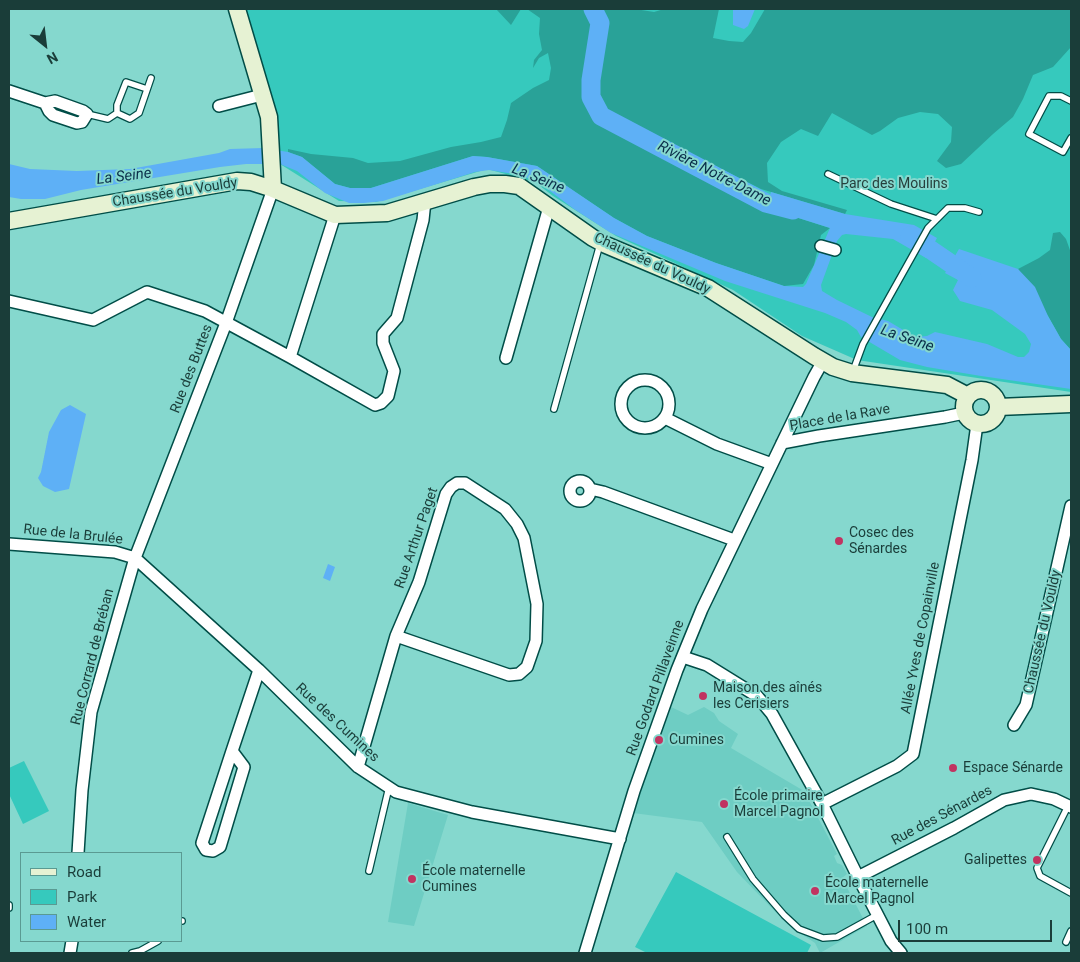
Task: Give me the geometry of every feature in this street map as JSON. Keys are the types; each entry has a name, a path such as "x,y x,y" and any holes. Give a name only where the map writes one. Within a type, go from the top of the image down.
{"street":[{"path":"237,9 269,117 274,189"},
{"path":"9,91 45,103 53,114 77,123 82,122 87,114"},
{"path":"219,106 262,95"},
{"name":"Chaussée du Vouldy","path":"9,221 237,181 251,182 274,189 335,214 387,213 474,187 490,184 519,186 600,242 708,288 832,366 852,373 947,385 968,396"},
{"name":"Rue des Buttes","path":"135,558 226,323 274,189"},
{"path":"9,301 93,320 147,292 204,311 375,405 381,403 388,396 394,371 383,344 383,334 397,318 424,220 424,201"},
{"path":"506,358 549,207"},
{"path":"290,357 335,214"},
{"path":"821,246 835,250"},
{"name":"Place de la Rave","path":"782,443 823,361"},
{"path":"639,380 655,382 662,387 667,394 669,402 665,418 653,427 638,428 630,424 621,412 621,396 625,389 631,383 639,380"},
{"path":"983,390 990,393 996,399 998,407 996,415 991,421 977,424 969,420 964,413 963,407 968,396 983,390"},
{"path":"998,407 1071,404"},
{"name":"Place de la Rave","path":"782,443 964,413"},
{"path":"665,418 717,444 772,464"},
{"name":"Allée Yves de Copainville","path":"822,804 897,766 913,754 972,460 977,424"},
{"name":"Rue Godard Pillaveinne","path":"585,953 634,791 683,657 702,609 782,443"},
{"name":"Rue Arthur Paget","path":"358,767 396,636 419,582 446,494 450,487 457,483 465,483 504,509 517,524 524,538 536,604 536,641 527,667 519,674 509,675 396,636"},
{"path":"590,489 734,540"},
{"name":"Chaussée du Vouldy","path":"1014,725 1026,705 1071,506"},
{"name":"Rue de la Brulée","path":"9,544 115,552 135,558"},
{"name":"Rue des Cumines","path":"135,558 259,670 358,767 389,788 396,792 472,812 620,839"},
{"name":"Rue Corrard de Bréban","path":"78,852 82,790 92,712 135,558"},
{"path":"683,657 707,665 757,696 772,714 822,804 891,941 901,953"},
{"path":"232,751 244,767 220,847 213,851 206,850 202,844 232,751 259,670"},
{"name":"Rue des Sénardes","path":"858,877 1004,800 1031,794 1054,799 1070,806"}],"lane":[{"path":"117,113 130,119 138,112 151,78"},
{"path":"117,113 117,105 126,82 147,89"},
{"path":"1071,101 1061,96 1049,96 1029,134 1063,152 1071,138"},
{"path":"87,114 108,119 117,113"},
{"path":"828,174 892,204 937,219"},
{"path":"852,373 863,344 928,228 948,208 965,208 979,212"},
{"path":"554,409 600,242"},
{"path":"369,871 389,788"},
{"path":"1070,806 1038,868 1040,876 1071,892"},
{"path":"727,836 753,879 784,915 799,929 823,938 837,937 877,915"},
{"path":"1066,942 1071,931"},
{"path":"132,953 156,942"}],"shaded area":[{"path":"496,9 521,9 511,25"},
{"path":"527,9 588,9 596,30 588,75 589,98 593,114 617,131 767,208 830,228 821,235 814,265 803,284 784,286 716,263 647,236 614,218 537,166 473,156 371,188 350,188 335,184 302,157 288,152 288,149 311,154 353,158 368,163 400,161 451,147 501,137 511,103 549,80 551,68 548,53 539,58 533,68 534,60 542,50 539,34 540,18"},
{"path":"599,9 635,9 654,12 664,9 719,9 713,38 743,42 751,33 765,9 1071,9 1071,47 1053,67 1033,75 1013,117 961,164 946,168 937,161 951,142 952,127 938,114 920,112 898,118 872,135 832,113 818,136 801,129 781,142 767,163 768,182 782,191 847,210 845,214 761,189 603,109 594,93 593,74 602,28"},
{"path":"1060,232 1066,239 1071,253 1071,350 1061,339 1018,269 1050,250 1053,233"},
{"name":"École primaire Marcel Pagnol","path":"671,707 688,715 704,707 714,713 719,721 738,734 731,748 804,791 837,854 834,856 837,863 842,865 847,874 842,878 867,926 820,953 815,943 788,925 737,872 702,822 633,813"},
{"name":"École maternelle Cumines","path":"408,803 448,815 414,926 388,922"}],"green space":[{"name":"Parc des Moulins","path":"244,9 1071,9 1071,392 857,360 802,336 733,290 616,236 553,196 535,182 487,169 376,202 339,201 280,164 277,121"},
{"path":"24,761 49,811 23,824 9,794 9,768"},
{"path":"676,872 811,945 807,953 647,953 635,947"}],"water":[{"path":"733,9 755,9 748,26 744,29 733,25"},
{"name":"La Seine","path":"263,148 288,152 302,157 335,184 350,188 371,188 473,156 537,166 614,218 647,236 716,263 784,286 803,287 806,284 830,228 767,208 771,192 845,214 914,225 937,238 926,258 893,239 842,235 837,241 821,285 822,291 872,317 888,321 915,337 927,336 935,332 987,344 1018,357 1024,357 1029,352 1031,344 1025,334 992,310 960,301 953,290 958,280 945,273 959,249 1018,269 1035,287 1061,339 1071,350 1071,389 927,367 900,360 861,337 857,330 846,322 825,313 725,281 611,233 574,209 538,182 520,175 489,170 475,172 383,201 349,203 325,193 297,171 280,164 246,164 81,190 45,199 9,197 9,164 30,169 77,171 130,169 219,153 230,149"},
{"path":"70,405 86,414 69,489 55,492 43,486 38,478 41,472 49,432 61,410"},
{"path":"328,564 335,567 330,581 323,578"}],"waterway":[{"name":"Rivière Notre-Dame","path":"593,9 600,23 591,80 591,97 601,116 766,203 793,210"},
{"name":"Rivière Notre-Dame","path":"910,236 972,278"}],"place":[{"name":"Cosec des Sénardes","path":"839,541"},
{"name":"Maison des aînés les Cerisiers","path":"703,696"},
{"name":"Cumines","path":"659,740"},
{"name":"Espace Sénarde","path":"953,768"},
{"name":"École primaire Marcel Pagnol","path":"724,804"},
{"name":"Galipettes","path":"1037,860"},
{"name":"École maternelle Cumines","path":"412,879"},
{"name":"École maternelle Marcel Pagnol","path":"815,891"}]}
